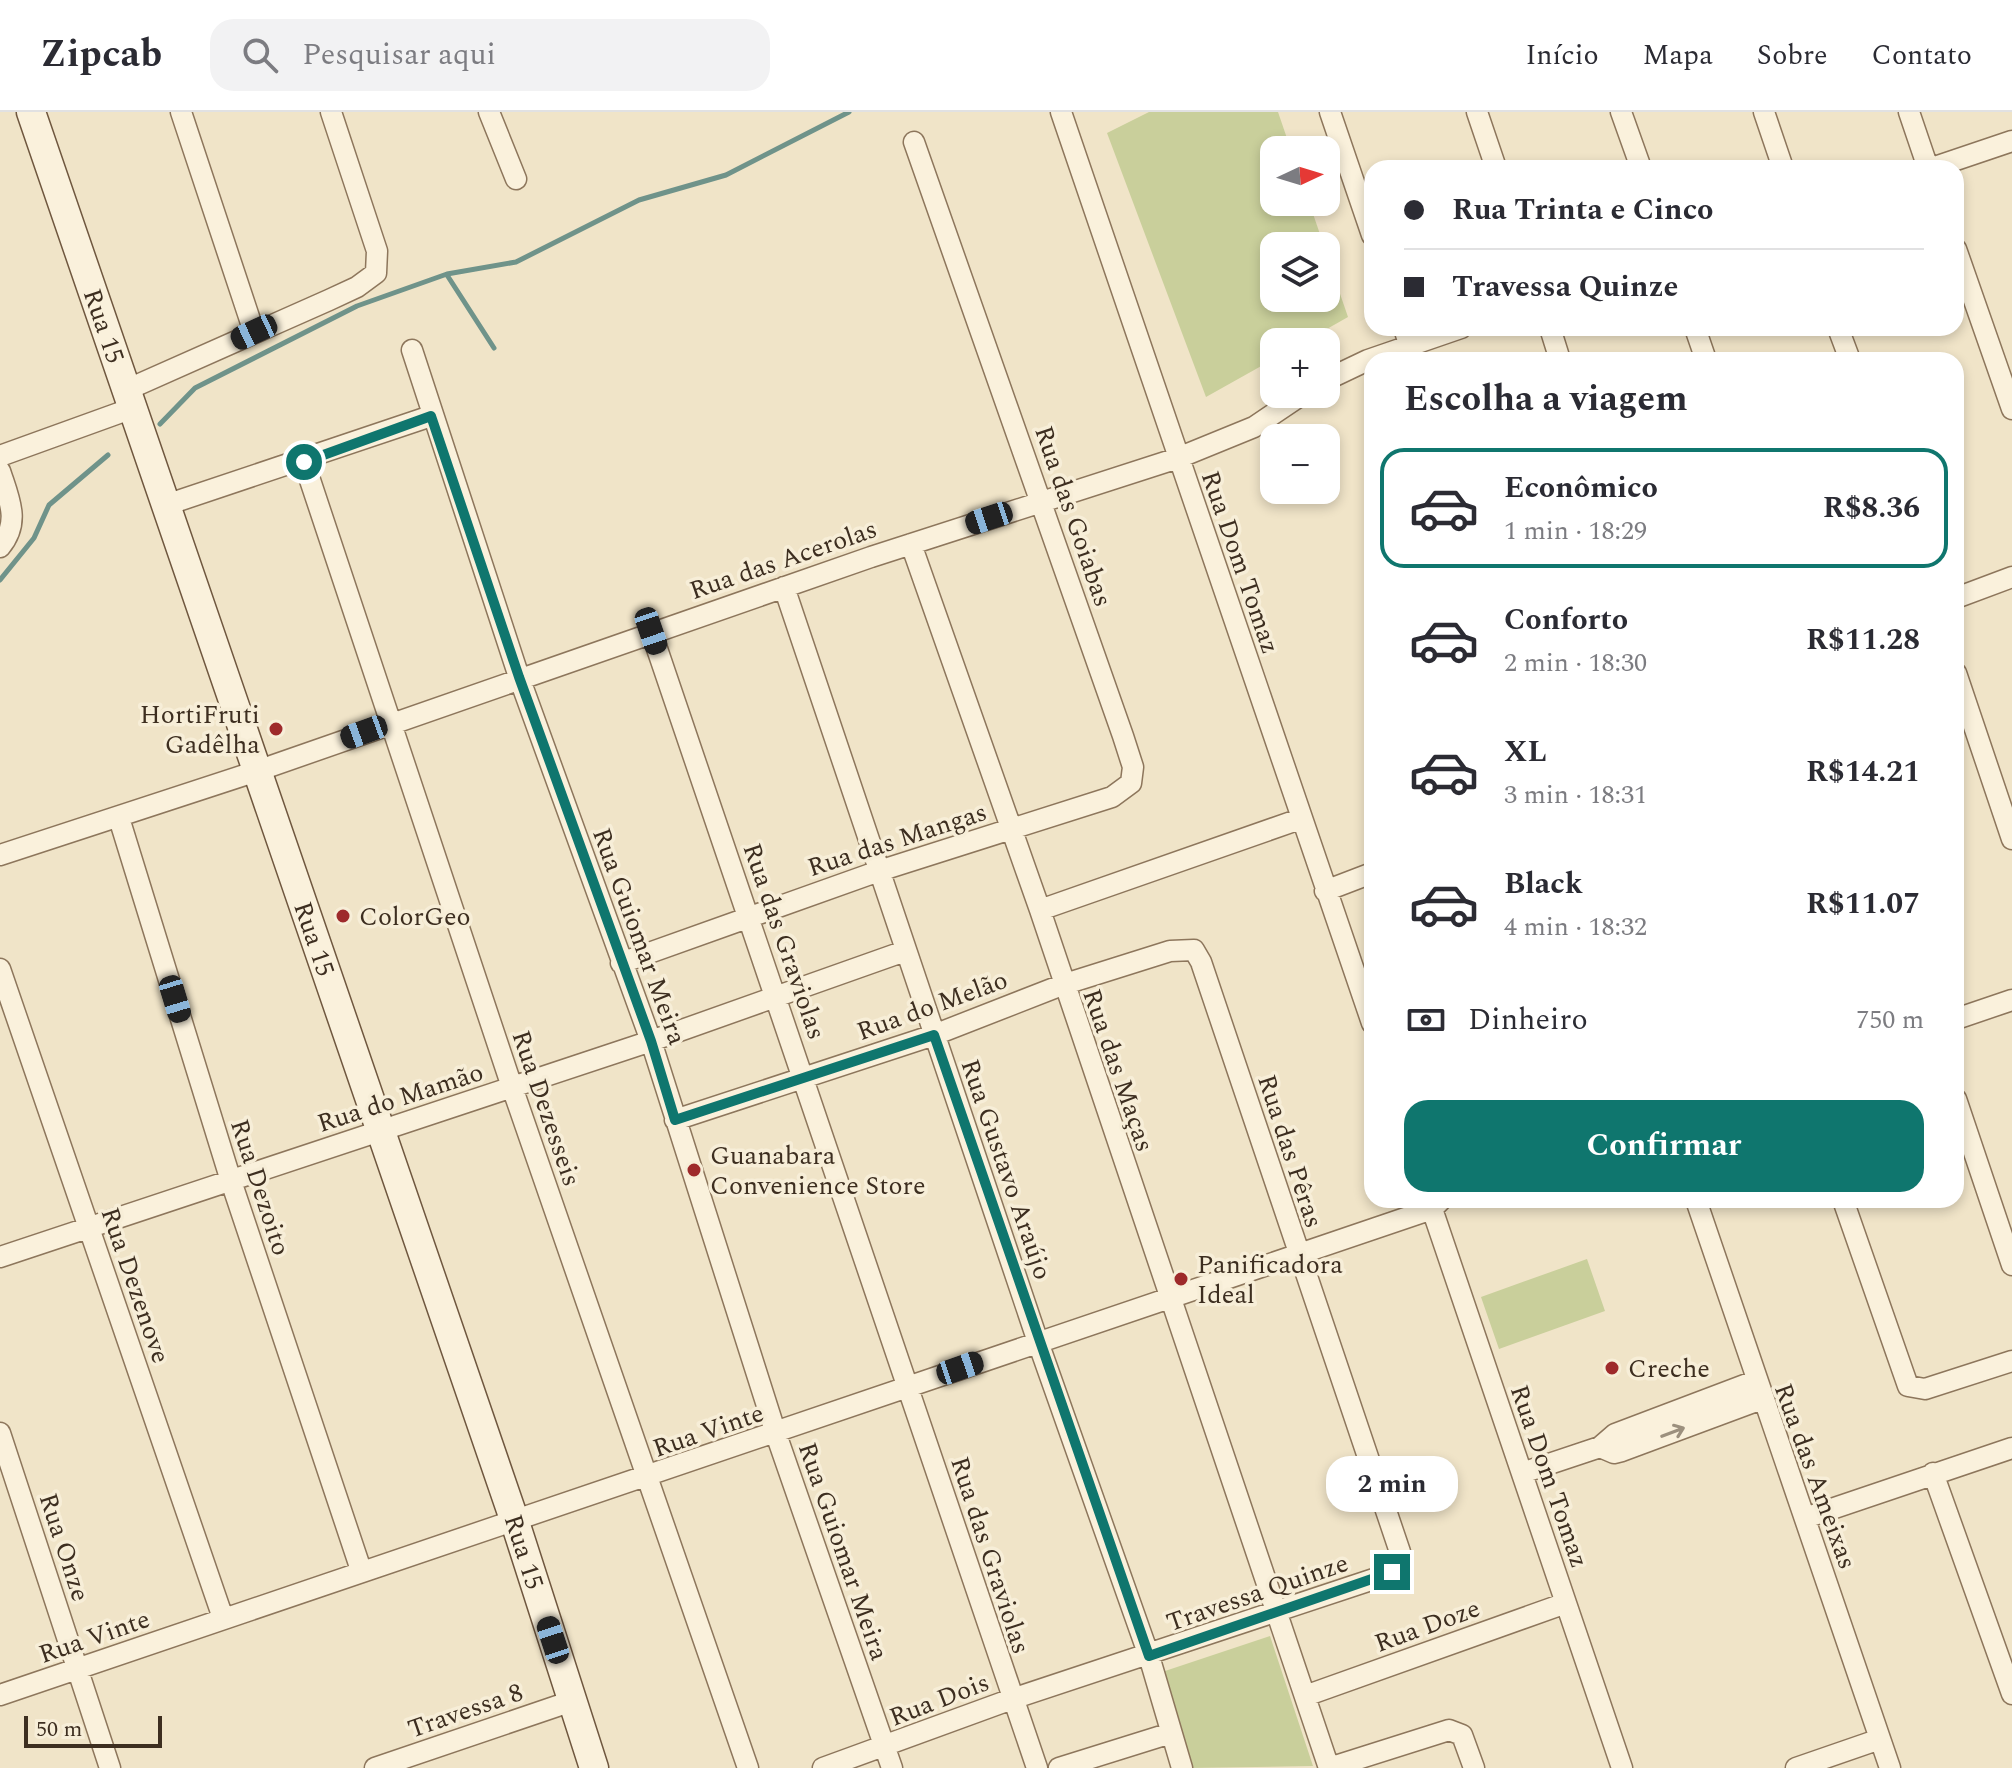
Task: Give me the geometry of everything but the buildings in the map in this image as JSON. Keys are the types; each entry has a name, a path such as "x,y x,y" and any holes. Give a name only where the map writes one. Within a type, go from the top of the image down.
{"main road":[{"name":"Rua 15","path":"31,112 163,506 514,1519 594,1768"}],"street":[{"path":"181,112 254,332"},
{"path":"0,456 127,400 254,332 369,279 378,266 371,234 331,112"},
{"path":"489,112 516,179"},
{"path":"1330,112 1364,212"},
{"path":"1477,112 1493,160"},
{"path":"1621,112 1638,160"},
{"path":"1764,112 1780,160"},
{"path":"1909,112 1927,160"},
{"name":"Rua Dom Tomaz","path":"1061,115 1364,1001"},
{"path":"1954,160 2012,141"},
{"name":"Rua das Goiabas","path":"914,142 1123,736 1133,773 1128,787 1112,797 1009,830"},
{"path":"1964,272 2012,409"},
{"path":"1390,352 1437,336"},
{"name":"Rua Guiomar Meira","path":"412,350 431,416 519,677 651,1041 776,1434 892,1768"},
{"path":"1340,373 1364,362"},
{"name":"Rua das Acerolas","path":"0,855 257,771 651,631 1178,458 1254,427 1282,408"},
{"path":"163,506 304,462 431,416"},
{"name":"Rua Dezesseis","path":"304,462 512,1087 748,1768"},
{"path":"0,471 12,510 11,533 0,547"},
{"name":"Rua das Maças","path":"911,544 1009,830 1040,910 1062,985 1305,1696"},
{"path":"1964,595 2012,577"},
{"name":"Rua Gustavo Araújo","path":"784,587 1038,1342 1149,1656 1182,1768"},
{"name":"Rua das Graviolas","path":"651,631 1037,1768"},
{"path":"1964,698 2012,839"},
{"name":"Rua Dezoito","path":"119,818 231,1181 361,1570"},
{"path":"1040,910 1300,819"},
{"name":"Rua das Mangas","path":"621,963 879,871 1009,830"},
{"path":"1325,891 1364,876"},
{"name":"Rua do Melão","path":"675,1120 934,1035 1062,985 1184,948 1194,950 1201,962"},
{"name":"Rua do Mamão","path":"0,1257 88,1225 231,1181 651,1041 905,951"},
{"name":"Rua das Pêras","path":"1201,962 1396,1538"},
{"name":"Rua Dezenove","path":"0,969 223,1618"},
{"path":"1964,1016 2012,1000"},
{"path":"1964,1123 2012,1265"},
{"name":"Rua Vinte","path":"0,1695 361,1570 776,1434 908,1386 1169,1299 1420,1208"},
{"name":"Rua Dom Tomaz","path":"1436,1208 1622,1768"},
{"name":"Rua das Ameixas","path":"1699,1208 1758,1390 1890,1768"},
{"path":"1846,1208 1903,1378 1913,1389 1925,1389 2012,1361"},
{"path":"1522,1473 1600,1447 1610,1452 1622,1451 1758,1390"},
{"name":"Rua Onze","path":"0,1433 110,1768"},
{"path":"1805,1518 2012,1448"},
{"path":"1933,1473 2012,1694"},
{"name":"Travessa Quinze","path":"1012,1699 1149,1656 1392,1572 1399,1564 1396,1538"},
{"name":"Rua Doze","path":"1305,1696 1566,1603"},
{"path":"1305,1696 1329,1768 1449,1730 1460,1732 1474,1768"},
{"name":"Rua Dois","path":"823,1768 885,1748 1012,1699"},
{"name":"Travessa 8","path":"375,1768 572,1701"},
{"path":"1059,1768 1171,1733"},
{"path":"1796,1768 1857,1759 1880,1739"}],"green space":[{"path":"1149,112 1278,112 1286,136 1260,136 1260,216 1314,216 1319,232 1260,232 1260,312 1340,312 1340,294 1348,317 1329,328 1260,328 1260,367 1206,397 1107,133"},
{"path":"1587,1259 1605,1311 1499,1349 1481,1297"},
{"path":"1270,1636 1313,1766 1188,1768 1156,1674"}],"waterway":[{"path":"160,424 195,388 357,306 447,274 516,262 639,200 726,175 849,112"},
{"path":"447,275 494,348"},
{"path":"0,580 34,538 49,505 108,455"}],"place":[{"name":"HortiFruti Gadêlha","path":"276,729"},
{"name":"ColorGeo","path":"343,916"},
{"name":"Guanabara Convenience Store","path":"694,1170"},
{"name":"Panificadora Ideal","path":"1181,1279"},
{"name":"Creche","path":"1612,1368"}],"route":[{"path":"304,462 431,416 519,677 651,1041 675,1120 934,1035 1149,1656 1392,1572"}]}
